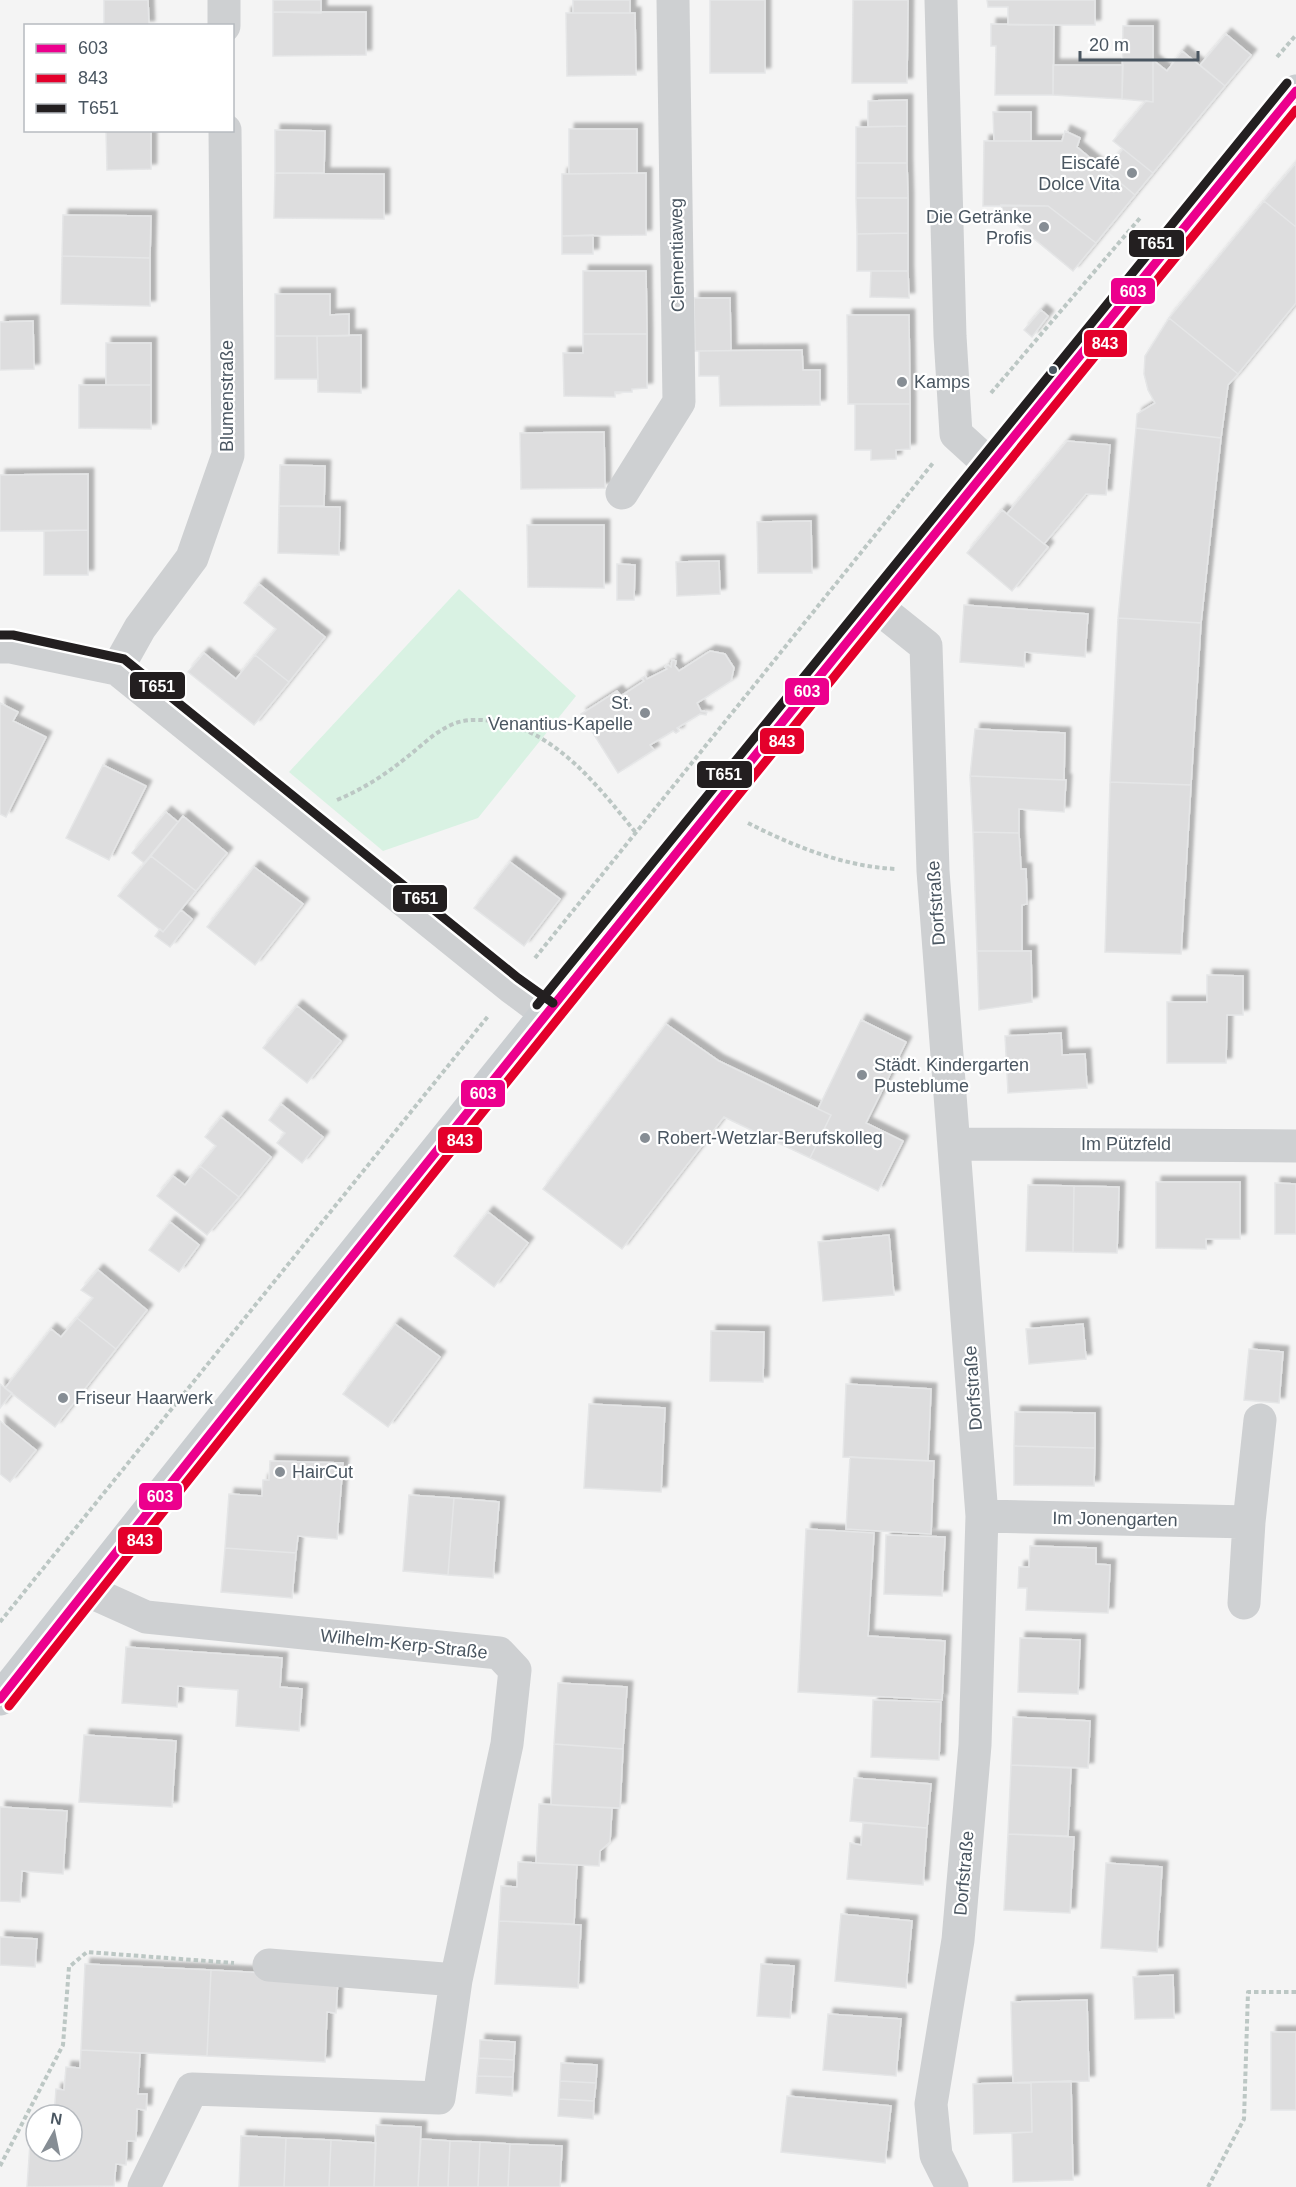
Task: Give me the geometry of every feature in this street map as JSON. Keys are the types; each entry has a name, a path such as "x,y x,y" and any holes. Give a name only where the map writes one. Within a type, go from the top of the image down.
{"main road":[{"path":"0,1699 546,1013 1296,91"}],"street":[{"path":"224,0 224,24"},
{"name":"Clementiaweg","path":"622,493 680,402 673,0"},
{"path":"941,0 950,336 957,434 990,465"},
{"name":"Blumenstraße","path":"117,669 140,628 192,558 228,455 225,132"},
{"name":"Dorfstraße","path":"876,606 926,646 933,871 982,1516 975,1745 958,1940 930,2104 936,2155 952,2187"},
{"path":"0,647 11,647 117,669 546,1013"},
{"name":"Im Pützfeld","path":"955,1144 1296,1146"},
{"path":"1244,1603 1249,1522 1260,1420"},
{"name":"Im Jonengarten","path":"982,1516 1249,1522"},
{"name":"Wilhelm-Kerp-Straße","path":"86,1590 147,1617 499,1653 515,1670 507,1744 456,1980 439,2098 192,2089 144,2187"},
{"path":"269,1965 456,1980"}],"path":[{"path":"297,814 360,790 447,727 465,720 485,720 505,723 526,730 546,741 601,789 636,833"},
{"path":"0,1622 688,769 748,823 818,855 882,869 933,871"},
{"path":"0,2166 63,2045 69,1966 87,1952 269,1965"},
{"path":"1208,2187 1244,2119 1248,1992 1296,1992"}],"green space":[{"path":"459,589 576,696 478,818 383,851 289,772"}],"building":[{"path":"104,0 148,0 149,24 104,24"},
{"path":"273,0 321,0 321,13 273,12"},
{"path":"573,0 630,0 630,13 573,13"},
{"path":"710,0 765,0 765,73 710,73"},
{"path":"853,0 908,0 907,83 852,83"},
{"path":"987,0 1095,0 1095,25 1008,25 1008,7 988,7"},
{"path":"273,12 366,12 366,55 273,56"},
{"path":"566,13 635,13 636,75 567,76"},
{"path":"991,24 1054,25 1053,95 995,95 996,46 991,46"},
{"path":"1123,26 1153,26 1153,102 1122,99"},
{"path":"1226,34 1251,55 1225,86 1200,65"},
{"path":"1182,51 1225,86 1153,173 1113,141 1146,101 1153,102 1153,60 1167,71"},
{"path":"1053,65 1123,65 1122,99 1053,95"},
{"path":"907,100 907,126 868,127 868,101"},
{"path":"993,112 1031,112 1031,141 994,141"},
{"path":"907,126 907,163 856,163 856,127"},
{"path":"569,129 637,129 637,173 569,174"},
{"path":"275,130 325,131 324,173 275,173"},
{"path":"1065,131 1080,138 1077,147 1135,195 1096,243 1048,206 983,206 984,141 1062,141"},
{"path":"106,132 151,132 151,169 107,170"},
{"path":"1123,149 1153,173 1135,195 1105,170"},
{"path":"856,163 907,163 908,198 856,198"},
{"path":"1296,163 1296,227 1264,201"},
{"path":"275,173 384,174 384,219 274,218"},
{"path":"646,173 646,235 562,236 562,174"},
{"path":"856,198 908,198 908,233 857,234"},
{"path":"1264,201 1296,227 1296,303 1238,374 1169,318"},
{"path":"1001,205 1048,206 1096,243 1073,271 1004,214"},
{"path":"63,215 151,216 150,258 62,256"},
{"path":"908,233 908,271 857,271 857,234"},
{"path":"593,235 593,254 562,254 562,236"},
{"path":"62,256 150,258 150,306 61,304"},
{"path":"583,271 646,271 647,334 583,334"},
{"path":"871,271 908,271 909,298 870,297"},
{"path":"275,294 330,294 330,315 349,314 349,336 275,336"},
{"path":"694,298 730,298 731,351 695,351"},
{"path":"1041,310 1048,316 1032,337 1024,330"},
{"path":"847,315 909,315 910,404 848,404"},
{"path":"1169,318 1238,374 1228,385 1221,438 1136,428 1137,414 1155,403 1148,390 1144,374 1145,356"},
{"path":"33,321 34,369 0,370 0,322"},
{"path":"583,334 647,334 647,388 632,389 632,392 615,392 615,397 564,396 563,353 583,353"},
{"path":"361,335 361,393 318,392 317,336"},
{"path":"275,336 317,336 318,379 275,379"},
{"path":"106,343 151,343 151,385 106,385"},
{"path":"802,350 803,370 820,370 820,405 720,406 719,376 699,376 699,351"},
{"path":"79,385 151,385 151,429 79,428"},
{"path":"855,404 910,404 910,449 896,450 896,459 871,460 871,450 855,450"},
{"path":"1136,428 1221,438 1201,623 1118,618"},
{"path":"604,432 605,488 521,489 520,433"},
{"path":"1067,441 1110,445 1106,495 1086,494 1044,544 1007,514"},
{"path":"280,465 325,466 324,506 279,506"},
{"path":"88,474 88,530 0,531 0,475"},
{"path":"279,506 340,507 339,555 278,553"},
{"path":"1002,510 1048,547 1012,591 967,553"},
{"path":"811,521 812,573 758,573 757,522"},
{"path":"527,525 604,525 604,588 528,587"},
{"path":"88,530 88,575 44,575 44,531"},
{"path":"719,561 720,594 677,596 676,562"},
{"path":"617,564 635,565 634,600 617,600"},
{"path":"259,584 325,637 289,682 255,655 276,629 244,603"},
{"path":"964,605 1088,614 1085,657 1025,652 1024,667 960,662"},
{"path":"1118,618 1201,623 1191,785 1110,782"},
{"name":"St. Venantius-Kapelle","path":"710,651 725,654 734,668 731,681 697,703 701,711 707,712 706,715 700,714 677,728 679,731 676,733 673,731 650,745 654,750 618,773 581,714 617,691 621,696 644,681 642,678 645,676 647,679 667,669 665,667 668,665 671,667 672,660 676,661 675,666 679,671"},
{"path":"204,653 236,679 255,655 289,682 254,725 188,672"},
{"path":"0,703 18,712 13,721 46,737 6,817 0,814"},
{"path":"975,729 1065,733 1064,780 970,776"},
{"path":"103,765 146,786 109,860 66,838"},
{"path":"970,776 1066,780 1064,812 1019,809 1019,833 973,832"},
{"path":"1110,782 1191,785 1181,954 1105,952"},
{"path":"166,812 178,822 144,863 132,853"},
{"path":"183,816 227,853 196,891 151,856"},
{"path":"973,832 1019,833 1021,869 1026,869 1027,904 1022,905 1022,951 977,951"},
{"path":"151,856 196,891 163,932 118,896"},
{"path":"510,862 560,899 524,946 474,908"},
{"path":"254,867 303,904 255,965 207,927"},
{"path":"181,910 192,919 170,947 155,936 160,929 163,932"},
{"path":"977,951 1031,951 1032,1002 979,1010"},
{"path":"1207,975 1243,976 1243,1015 1227,1015 1226,1063 1167,1063 1167,1002 1207,1002"},
{"path":"297,1006 341,1041 307,1083 263,1048"},
{"name":"Städt. Kindergarten Pusteblume","path":"861,1020 906,1042 866,1123 903,1141 878,1191 810,1158 831,1115 818,1109"},
{"name":"Robert-Wetzlar-Berufskolleg","path":"666,1024 719,1061 831,1115 810,1158 724,1117 622,1249 543,1189"},
{"path":"1061,1033 1062,1055 1085,1054 1087,1088 1008,1093 1005,1036"},
{"path":"281,1104 323,1137 302,1163 277,1143 285,1133 269,1120"},
{"path":"221,1117 271,1157 239,1197 200,1166 216,1146 205,1137"},
{"path":"200,1166 239,1197 207,1235 157,1196 173,1176 185,1185"},
{"path":"1156,1182 1240,1182 1240,1239 1206,1239 1206,1249 1156,1248"},
{"path":"1275,1183 1296,1184 1296,1234 1275,1234"},
{"path":"1028,1185 1074,1186 1073,1252 1026,1251"},
{"path":"1074,1186 1119,1187 1117,1253 1073,1252"},
{"path":"488,1212 528,1243 494,1287 454,1256"},
{"path":"170,1222 199,1245 179,1272 149,1250"},
{"path":"889,1235 894,1295 823,1301 818,1242"},
{"path":"98,1270 147,1310 116,1349 77,1318 93,1298 81,1290"},
{"path":"77,1318 116,1349 55,1427 5,1388 51,1329 61,1337"},
{"path":"395,1324 440,1357 388,1427 343,1394"},
{"path":"1083,1324 1086,1359 1029,1364 1026,1329"},
{"path":"711,1331 764,1332 763,1382 710,1381"},
{"path":"1249,1349 1283,1352 1279,1403 1244,1400"},
{"path":"0,1384 12,1393 0,1408"},
{"path":"846,1384 931,1389 928,1461 843,1457"},
{"path":"589,1404 665,1408 661,1492 584,1488"},
{"path":"1015,1412 1095,1413 1095,1448 1014,1446"},
{"path":"0,1421 36,1450 10,1482 0,1474"},
{"path":"1014,1446 1095,1448 1094,1486 1014,1485"},
{"path":"850,1457 934,1461 931,1534 846,1529"},
{"path":"270,1461 343,1463 337,1539 298,1536 296,1553 225,1548 229,1494 262,1496 263,1480 269,1480"},
{"path":"409,1495 454,1498 448,1575 403,1571"},
{"path":"454,1498 499,1502 493,1578 448,1575"},
{"path":"806,1529 874,1533 868,1636 945,1641 942,1700 798,1692"},
{"path":"886,1535 945,1537 942,1596 884,1594"},
{"path":"1030,1546 1096,1548 1096,1564 1110,1565 1108,1613 1026,1610 1027,1588 1018,1588 1019,1567 1029,1567"},
{"path":"225,1548 296,1553 292,1598 221,1592"},
{"path":"1020,1638 1080,1640 1078,1694 1018,1692"},
{"path":"126,1647 282,1658 280,1687 302,1689 299,1731 236,1726 238,1690 178,1686 177,1707 122,1703"},
{"path":"558,1683 627,1687 623,1749 554,1744"},
{"path":"873,1700 941,1702 939,1760 871,1757"},
{"path":"1013,1717 1090,1721 1088,1768 1011,1765"},
{"path":"84,1735 176,1741 172,1807 79,1802"},
{"path":"554,1744 623,1749 620,1808 551,1805"},
{"path":"1011,1765 1071,1768 1068,1836 1008,1834"},
{"path":"854,1778 931,1784 927,1828 850,1821"},
{"path":"539,1804 612,1808 610,1842 600,1851 599,1866 536,1863"},
{"path":"0,1807 67,1811 63,1874 22,1871 20,1902 0,1901"},
{"path":"863,1823 927,1828 923,1885 847,1879 850,1843 861,1845"},
{"path":"1008,1834 1074,1837 1070,1913 1004,1910"},
{"path":"518,1862 577,1865 574,1924 499,1921 501,1886 517,1887"},
{"path":"1106,1863 1162,1867 1157,1952 1101,1948"},
{"path":"841,1914 912,1921 906,1988 835,1981"},
{"path":"499,1921 581,1925 578,1988 495,1984"},
{"path":"0,1937 37,1939 35,1967 0,1965"},
{"path":"85,1964 211,1970 207,2056 81,2050"},
{"path":"761,1964 794,1966 790,2018 757,2016"},
{"path":"211,1970 338,1977 336,2013 327,2012 325,2062 207,2056"},
{"path":"1173,1975 1174,2018 1135,2019 1133,1977"},
{"path":"1087,2000 1089,2081 1013,2083 1011,2002"},
{"path":"828,2014 901,2019 896,2076 823,2070"},
{"path":"1271,2032 1296,2032 1296,2110 1271,2110"},
{"path":"480,2040 515,2042 514,2060 479,2058"},
{"path":"81,2050 140,2053 138,2094 147,2094 146,2110 137,2109 136,2141 127,2141 126,2165 116,2164 114,2186 27,2187 29,2163 84,2163 84,2103 55,2103 56,2089 64,2090 66,2067 80,2068"},
{"path":"479,2058 514,2060 513,2077 477,2076"},
{"path":"561,2063 597,2065 596,2083 560,2081"},
{"path":"477,2076 513,2077 512,2096 476,2093"},
{"path":"560,2081 596,2083 594,2101 559,2099"},
{"path":"1071,2081 1073,2180 1013,2182 1012,2133 1032,2132 1031,2082"},
{"path":"1031,2082 1032,2132 974,2134 973,2084"},
{"path":"787,2096 891,2106 885,2163 781,2152"},
{"path":"559,2099 594,2101 593,2119 558,2116"},
{"path":"376,2125 421,2127 418,2187 374,2187"},
{"path":"241,2136 286,2138 284,2187 239,2187"},
{"path":"286,2138 331,2140 329,2187 284,2187"},
{"path":"421,2139 450,2141 448,2187 418,2187"},
{"path":"331,2140 376,2143 374,2187 329,2187"},
{"path":"450,2141 480,2142 478,2187 448,2187"},
{"path":"480,2142 510,2144 508,2187 478,2187"},
{"path":"510,2144 562,2146 560,2187 508,2187"}],"transit line":[{"name":"T651","path":"537,1005 1287,83"},
{"name":"603","path":"0,1699 645,892 1296,91"},
{"name":"843","path":"9,1706 649,905 1296,110"},
{"name":"T651","path":"0,635 13,635 124,659 518,978 553,1003"}],"place":[{"name":"Eiscafé Dolce Vita","path":"1132,173"},
{"name":"Die Getränke Profis","path":"1044,227"},
{"name":"Kamps","path":"902,382"},
{"name":"St. Venantius-Kapelle","path":"645,713"},
{"name":"Städt. Kindergarten Pusteblume","path":"862,1075"},
{"name":"Robert-Wetzlar-Berufskolleg","path":"645,1138"},
{"name":"Friseur Haarwerk","path":"63,1398"},
{"name":"HairCut","path":"280,1472"}]}
